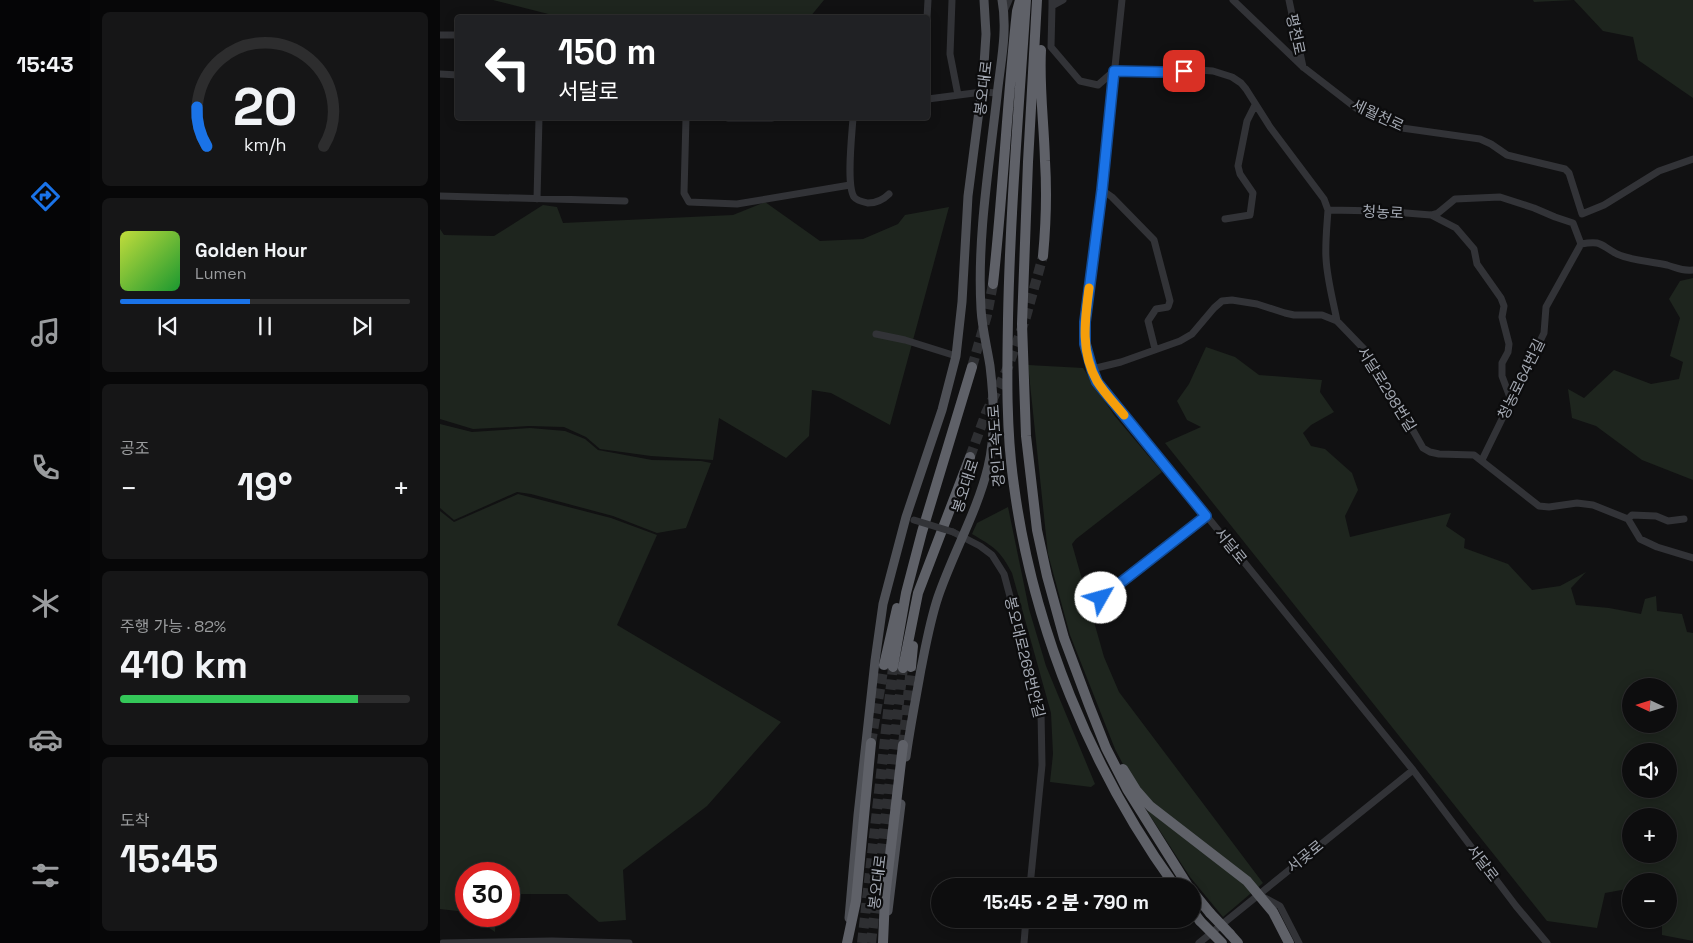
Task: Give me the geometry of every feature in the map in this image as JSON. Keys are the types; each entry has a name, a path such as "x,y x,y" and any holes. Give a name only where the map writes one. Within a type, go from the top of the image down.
{"highway":[{"path":"992,284 998,237 1008,99 1017,11 1020,0"},
{"name":"경인고속도로","path":"1026,0 1010,255 1007,382 1013,484 1022,541 1037,599 1060,671 1095,753 1118,797 1156,860 1169,878"},
{"name":"경인고속도로","path":"1038,0 1028,162 1022,324 1027,446 1037,530 1064,638 1106,748 1126,788 1183,878"},
{"path":"1042,0 1040,77 1046,204 1043,256"},
{"name":"봉오대로","path":"970,457 918,593 898,667 906,593 922,532 972,367"},
{"path":"847,943 856,901 871,743"},
{"path":"883,943 885,897 903,745"},
{"path":"1106,748 1150,806 1247,881 1273,912 1289,943"},
{"path":"1201,902 1238,943"},
{"path":"1201,922 1222,943"}],"main road":[{"name":"봉오대로","path":"847,943 858,815 883,604 942,410 956,356 962,302 968,196 982,92 986,34 984,0"},
{"name":"봉오대로","path":"883,943 907,752 929,626 938,595 975,509 986,475 992,444 992,389 981,311 980,275 981,240 1003,48 1004,11 1002,0"}],"street":[{"path":"927,15 928,0"},
{"path":"952,0 950,54 958,95"},
{"path":"1004,11 1009,0"},
{"path":"1063,0 1052,3 1051,47 1080,81 1098,85 1114,71 1162,72 1199,70 1223,73 1241,83 1324,199 1328,210 1325,256 1328,283 1333,299 1336,321"},
{"name":"서달로","path":"1122,0 1102,190 1085,322 1085,344 1097,382 1413,770 1546,943"},
{"name":"세월천로","path":"1233,0 1303,67 1356,108 1402,128 1480,139 1507,155 1565,168 1569,173 1582,214"},
{"name":"평천로","path":"1289,0 1303,67"},
{"path":"440,35 455,35"},
{"path":"440,74 455,75"},
{"path":"930,99 982,92 997,93"},
{"path":"1225,218 1250,215 1254,194 1240,174 1238,166 1247,122 1255,105"},
{"path":"537,199 539,120"},
{"path":"686,120 684,193 689,202 737,204 850,185"},
{"path":"853,120 850,185 854,196 862,202 876,202 883,200 889,194"},
{"path":"1573,223 1582,214 1604,205 1659,172 1693,159"},
{"path":"1102,190 1154,240 1170,301 1168,307 1156,309 1148,322 1155,350"},
{"path":"440,196 625,202"},
{"path":"1431,215 1438,213 1455,199 1500,197 1573,223 1582,244 1596,242 1618,254 1643,262 1668,265 1679,270 1693,270"},
{"name":"청농로","path":"1328,210 1381,211 1431,215"},
{"path":"1431,215 1456,228 1474,249 1477,264 1501,298 1504,306 1502,317 1509,344 1508,352 1502,363 1502,376 1511,400"},
{"name":"청농로64번길","path":"1482,460 1544,333 1546,307 1582,244"},
{"name":"서달로298번길","path":"1092,369 1121,362 1180,341 1192,334 1222,301 1232,300 1257,304 1285,313 1322,315 1336,321 1364,349 1423,448 1430,452 1474,455 1539,506 1549,507 1577,503 1593,505 1628,518 1632,515 1656,516 1668,521 1684,519"},
{"path":"876,334 905,340 956,356"},
{"path":"1101,598 1206,516"},
{"name":"봉오대로268번안길","path":"910,518 953,532 980,546 992,554 1004,574 1041,712 1042,766 1031,878"},
{"path":"1628,518 1640,539 1657,547 1693,558"},
{"name":"서곶로","path":"1199,943 1413,770"},
{"path":"1258,894 1280,906 1299,943"},
{"path":"1024,943 1025,928"},
{"path":"443,943 552,941 629,943"}],"shaded area":[{"path":"493,0 824,0 812,15 552,15"},
{"path":"1533,0 1574,0 1534,2"},
{"path":"1574,0 1693,0 1693,98 1638,60 1633,37 1603,31"},
{"path":"765,202 820,241 863,239 898,224 905,215 949,207 890,425 831,393 812,390 809,436 786,458 719,418 713,460 651,456 600,449 586,437 564,427 529,426 473,429 440,419 440,229 444,235 494,236 543,205 557,207 563,223 733,215"},
{"path":"1693,278 1693,480 1642,460 1596,426 1572,418 1568,389 1584,398 1614,370 1651,384 1679,379 1683,362 1670,356 1680,318 1669,299 1680,281"},
{"path":"1206,347 1235,357 1259,375 1322,380 1320,392 1334,412 1311,425 1303,433 1311,446 1325,449 1352,473 1358,490 1345,516 1350,537 1451,513 1446,526 1465,539 1464,548 1508,564 1532,590 1560,586 1586,572 1571,588 1576,605 1609,608 1641,614 1645,599 1656,596 1657,611 1682,614 1687,632 1693,633 1693,941 1662,935 1662,928 1677,928 1677,873 1622,873 1622,890 1605,893 1597,928 1547,921 1165,443 1201,427 1187,420 1177,401 1189,384"},
{"path":"1028,365 1083,368 1114,415 1162,472 1072,544 1104,657 1119,692 1263,883 1223,917 1201,890 1201,878 1190,877 1149,814 1115,749 1070,635 1048,554"},
{"path":"440,424 472,432 530,428 565,431 585,439 598,450 652,460 711,463 686,528 657,533 613,516 517,492 454,520 440,508"},
{"path":"518,494 611,518 657,535 617,625 781,722 707,806 623,870 626,920 599,922 567,894 520,894 520,862 455,862 455,911 440,909 440,511 454,522"},
{"path":"1008,507 1029,609 1046,666 1095,784 1091,787 1050,782 1053,754 1051,713 1012,573 996,550 972,534 977,523"},
{"path":"488,927 495,927 495,932"}],"tunnel":[{"path":"970,457 986,413 1008,367 1026,317 1043,256"},
{"path":"972,367 987,315 993,284"},
{"path":"871,743 884,665"},
{"path":"862,943 893,667"},
{"path":"903,745 911,667"},
{"path":"871,943 903,668"}],"slow traffic":[{"path":"1089,288 1085,322 1085,344 1097,382 1124,415"}],"route":[{"path":"1101,598 1206,516 1097,382 1085,344 1085,322 1102,190 1114,71 1184,71"}]}
